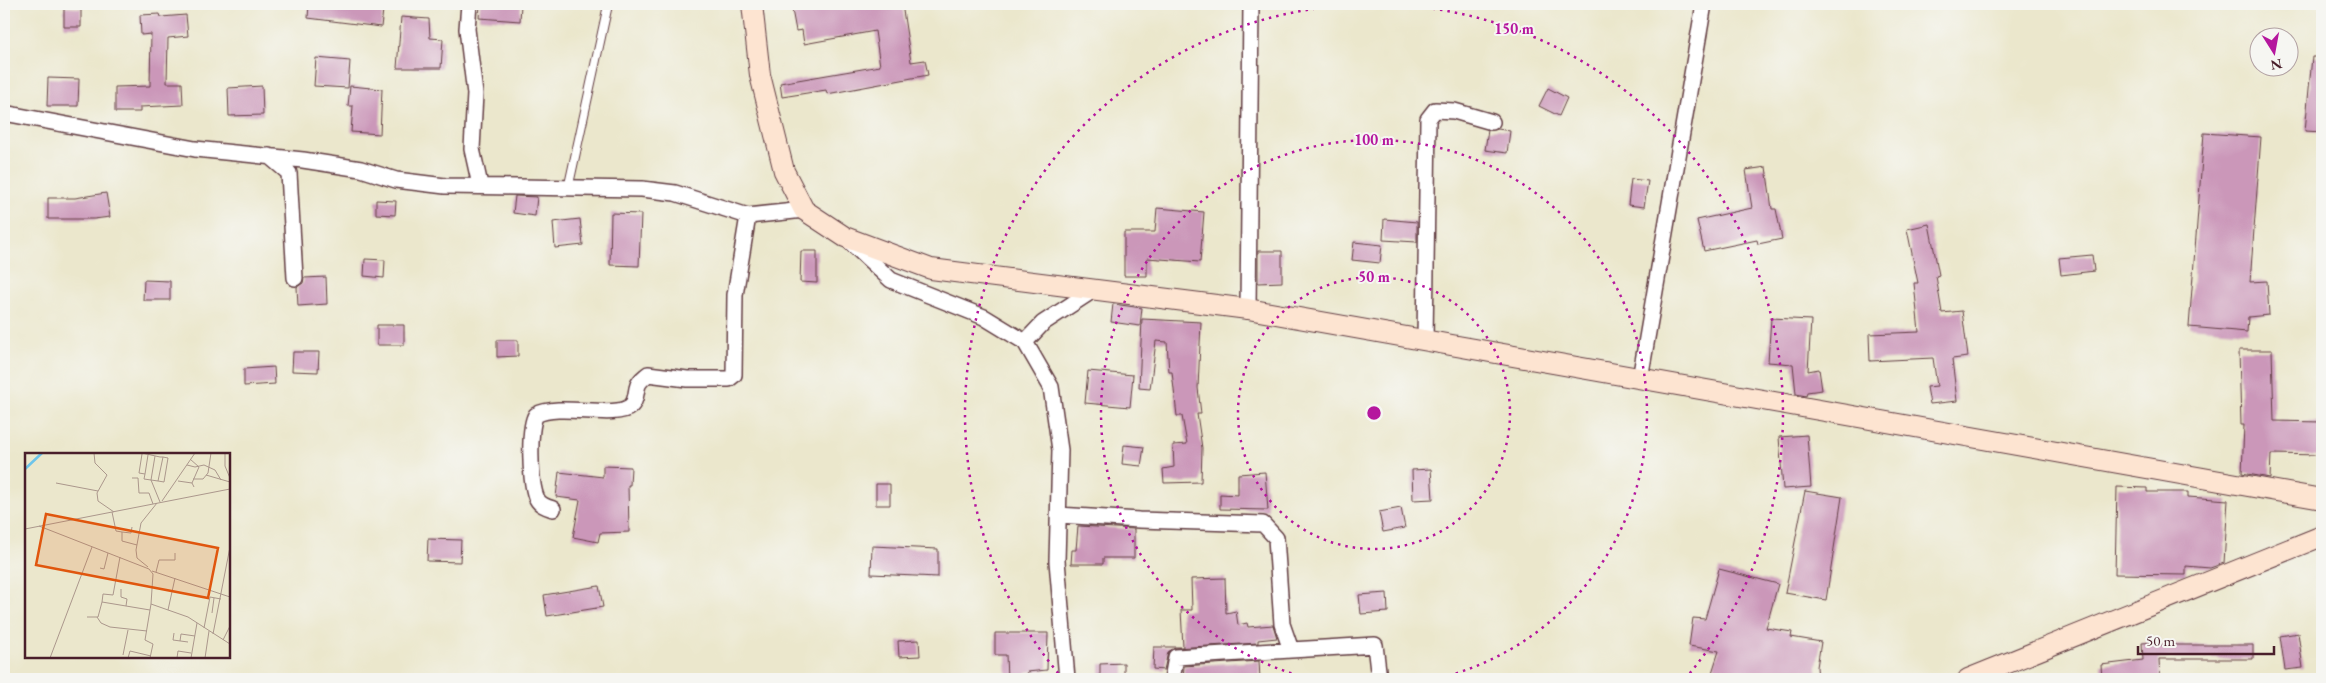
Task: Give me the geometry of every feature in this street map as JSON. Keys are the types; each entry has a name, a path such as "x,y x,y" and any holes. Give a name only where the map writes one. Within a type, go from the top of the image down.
{"main road":[{"path":"752,4 760,75 784,171 804,210 844,237 931,269 1092,291 1248,309 2322,499"},
{"path":"1968,679 2322,536"}],"street":[{"path":"469,4 467,29 475,94 472,149 480,185"},
{"path":"1248,309 1251,4"},
{"path":"1640,379 1704,4"},
{"path":"1425,341 1428,119 1435,110 1454,110 1492,122"},
{"path":"4,113 194,149 269,156 361,169 396,180 445,186 480,185 568,189 642,189 675,193 748,216 804,210"},
{"path":"269,156 288,173 295,278"},
{"path":"553,509 540,503 534,488 531,428 536,415 542,412 569,409 603,411 626,409 635,401 638,384 648,374 687,379 729,379 734,375 734,295 748,216"},
{"path":"844,237 891,280 984,317 1025,342 1051,387 1060,450 1056,561 1067,679"},
{"path":"1025,342 1043,323 1092,291"},
{"path":"1058,515 1263,524 1276,538 1282,624 1291,650"},
{"path":"1172,679 1176,657 1376,645 1379,679"}],"lane":[{"path":"568,189 608,5"}],"building":[{"path":"309,4 383,10 381,27 308,18"},
{"path":"480,4 521,4 520,21 479,18"},
{"path":"791,4 902,4 911,62 925,60 928,75 827,94 826,90 782,97 780,83 880,66 875,31 804,44 802,30 796,31"},
{"path":"64,7 81,8 81,27 64,27"},
{"path":"160,14 161,17 186,15 188,36 168,38 167,83 182,83 183,105 140,107 140,112 115,112 115,87 150,86 151,34 141,35 140,15"},
{"path":"401,17 429,19 430,38 443,39 441,68 397,68"},
{"path":"2312,57 2322,57 2322,132 2305,131"},
{"path":"316,58 350,61 348,88 314,86"},
{"path":"48,78 79,79 78,106 47,106"},
{"path":"262,86 263,115 229,116 228,88"},
{"path":"350,86 382,89 380,134 351,132 353,106 348,106"},
{"path":"1548,88 1567,98 1559,116 1539,106"},
{"path":"1488,130 1510,131 1507,153 1485,150"},
{"path":"2204,133 2261,137 2250,282 2267,281 2269,315 2248,317 2247,332 2189,327"},
{"path":"1766,167 1772,209 1776,209 1782,239 1758,244 1757,240 1704,251 1697,220 1752,208 1746,170"},
{"path":"1631,179 1648,181 1644,207 1628,205"},
{"path":"106,193 110,217 48,219 48,198 75,198"},
{"path":"515,196 537,197 535,216 513,213"},
{"path":"376,200 396,201 395,215 376,214"},
{"path":"1157,208 1204,212 1200,262 1147,258 1147,276 1124,276 1124,232 1155,232"},
{"path":"611,213 641,214 639,266 610,265"},
{"path":"580,219 583,245 555,248 553,222"},
{"path":"1384,219 1417,222 1417,242 1383,240"},
{"path":"1929,224 1939,275 1936,276 1942,313 1962,311 1968,357 1952,359 1957,401 1930,404 1927,387 1937,386 1933,358 1870,361 1869,334 1919,332 1914,283 1918,283 1907,229"},
{"path":"1354,242 1382,245 1380,263 1352,260"},
{"path":"801,251 817,251 817,283 800,282"},
{"path":"1258,251 1282,251 1282,282 1258,283"},
{"path":"2092,255 2094,271 2061,275 2059,258"},
{"path":"365,259 385,260 384,278 364,276"},
{"path":"326,277 327,304 298,306 297,287 303,283 304,278"},
{"path":"144,280 170,281 170,300 143,300"},
{"path":"1113,304 1142,308 1140,326 1111,322"},
{"path":"1771,318 1811,320 1808,371 1819,369 1822,390 1807,392 1806,396 1796,394 1793,364 1768,362"},
{"path":"1142,319 1201,322 1198,388 1201,414 1197,414 1202,448 1201,482 1164,483 1163,469 1174,467 1173,445 1187,444 1182,416 1177,416 1172,372 1169,372 1167,342 1156,341 1150,389 1139,388"},
{"path":"377,325 404,325 404,345 377,345"},
{"path":"497,340 518,340 518,356 497,357"},
{"path":"2239,350 2272,350 2274,421 2322,422 2322,455 2271,454 2270,478 2242,473 2244,425 2241,425"},
{"path":"293,352 319,352 318,372 292,371"},
{"path":"274,367 275,384 244,386 244,369"},
{"path":"1088,371 1133,375 1130,407 1085,403"},
{"path":"1807,435 1811,487 1783,489 1779,437"},
{"path":"1124,445 1144,447 1141,466 1122,464"},
{"path":"603,466 631,467 630,485 628,485 629,532 600,533 598,542 573,537 580,500 556,497 559,472 603,477"},
{"path":"1431,469 1433,499 1413,500 1412,470"},
{"path":"1265,472 1268,510 1220,509 1220,494 1238,495 1238,474"},
{"path":"876,484 890,484 890,505 876,505"},
{"path":"2117,487 2147,488 2147,492 2188,492 2188,497 2228,500 2224,563 2210,568 2186,566 2186,575 2115,574"},
{"path":"1805,491 1842,497 1826,600 1785,593"},
{"path":"1401,508 1405,528 1383,532 1379,512"},
{"path":"1078,526 1134,529 1134,558 1103,558 1103,564 1071,564 1072,550 1076,550"},
{"path":"428,539 461,540 460,562 427,561"},
{"path":"872,546 938,549 938,577 871,574"},
{"path":"1719,569 1778,584 1766,628 1792,632 1791,637 1821,642 1817,667 1818,679 1710,679 1719,651 1689,646 1693,618 1705,619"},
{"path":"1225,578 1226,613 1236,611 1238,625 1247,623 1248,627 1273,625 1277,638 1258,640 1258,643 1175,648 1168,652 1164,670 1153,669 1154,647 1183,647 1181,610 1192,610 1191,579"},
{"path":"599,586 603,607 547,616 544,595"},
{"path":"1387,593 1388,612 1361,614 1359,595"},
{"path":"995,633 1048,633 1047,670 1027,672 1027,679 1007,679 1006,655 995,655"},
{"path":"2298,633 2303,668 2285,670 2280,636"},
{"path":"919,640 920,656 899,657 898,641"},
{"path":"2158,642 2159,645 2253,645 2253,659 2159,659 2160,679 2102,679 2101,665 2143,660 2142,643"},
{"path":"1259,661 1260,679 1183,679 1184,666"},
{"path":"1124,663 1124,678 1100,678 1100,664"}]}
